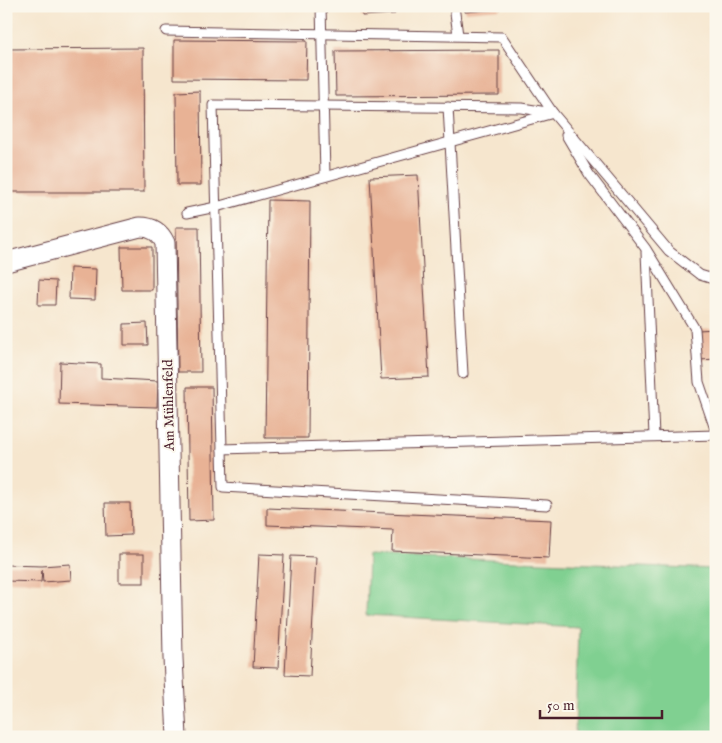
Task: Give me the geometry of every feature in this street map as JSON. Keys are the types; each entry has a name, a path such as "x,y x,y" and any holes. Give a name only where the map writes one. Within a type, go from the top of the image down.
{"street":[{"name":"Am Mühlenfeld","path":"6,262 140,226 146,226 158,232 165,243 173,658 177,737"}],"lane":[{"path":"321,6 325,176"},
{"path":"454,6 458,35"},
{"path":"166,31 502,37 553,113 589,174 646,249 695,330 699,382 716,433 222,449"},
{"path":"547,505 224,487 213,105 522,108 553,113 669,251 700,275 716,280"},
{"path":"448,107 463,374"},
{"path":"186,213 216,207 553,113"},
{"path":"646,249 654,436"}],"green space":[{"path":"368,555 716,569 716,737 575,737 578,627 366,615"}],"building":[{"path":"362,6 394,6 395,14 362,16"},
{"path":"465,6 499,6 500,9 465,12"},
{"path":"174,40 307,41 306,80 174,79"},
{"path":"143,48 144,192 6,192 6,49"},
{"path":"499,50 499,95 336,96 335,51"},
{"path":"200,91 201,185 177,185 176,92"},
{"path":"418,175 429,377 381,379 370,177"},
{"path":"268,200 310,201 308,438 265,438"},
{"path":"176,227 199,227 201,372 178,372"},
{"path":"121,247 152,247 152,290 122,290"},
{"path":"70,268 96,269 95,300 69,299"},
{"path":"39,280 56,281 55,305 38,305"},
{"path":"6,298 9,298 8,324 6,324"},
{"path":"147,323 148,345 124,345 124,324"},
{"path":"716,329 716,359 700,360 698,330"},
{"path":"60,362 101,364 101,378 158,381 157,407 59,404"},
{"path":"187,387 212,387 214,520 189,521"},
{"path":"105,503 130,503 131,535 106,536"},
{"path":"267,508 551,520 549,558 392,551 393,530 267,525"},
{"path":"119,554 144,554 144,583 119,583"},
{"path":"259,554 284,555 278,668 253,667"},
{"path":"291,556 316,557 310,676 285,675"},
{"path":"70,564 71,580 43,582 42,569 41,582 6,581 6,565 42,566"}]}
